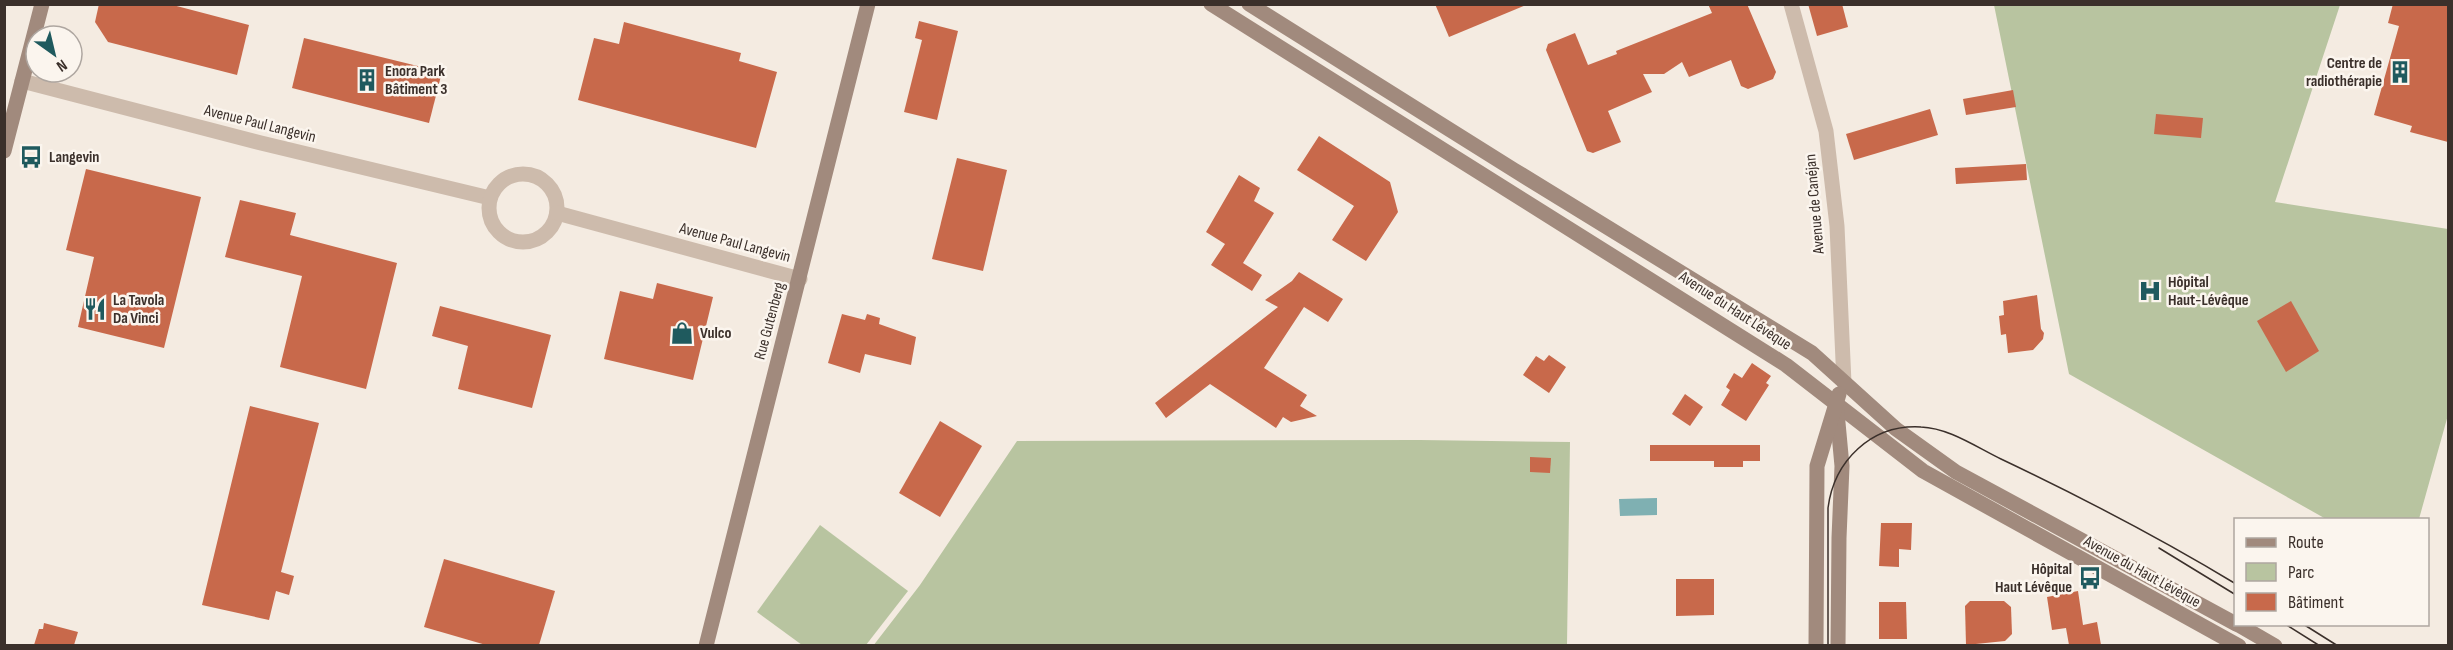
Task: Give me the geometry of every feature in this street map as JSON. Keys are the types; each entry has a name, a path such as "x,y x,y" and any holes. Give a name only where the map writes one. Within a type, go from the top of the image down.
{"main road":[{"path":"4,152 42,4"},
{"name":"Rue Gutenberg","path":"706,645 868,4"},
{"name":"Avenue du Haut Lévèque","path":"1211,4 1736,332 1786,365 1836,402 1908,461 1930,475 2239,645"},
{"name":"Avenue du Haut Lévèque","path":"1248,4 1804,347 1896,429 1956,472 2234,623"},
{"name":"Avenue de Canéjan","path":"1816,645 1817,466 1844,383"},
{"name":"Avenue de Canéjan","path":"1836,402 1842,466 1838,645"},
{"name":"Avenue du Haut Lévèque","path":"2240,626 2275,645"}],"street":[{"name":"Avenue de Canéjan","path":"1791,4 1826,131 1837,226 1844,383"},
{"name":"Avenue Paul Langevin","path":"22,81 261,143 490,198"},
{"path":"524,173 535,175 553,190 558,201 554,224 538,239 516,241 505,237 491,220 490,198 495,188 513,175 524,173"},
{"name":"Avenue Paul Langevin","path":"557,213 800,279"}],"green space":[{"path":"1994,5 2340,5 2275,202 2448,229 2448,415 2419,518 2324,518 2069,374"},
{"path":"1017,441 1570,442 1567,645 873,646 920,585"},
{"path":"820,525 908,591 866,645 802,645 757,612"}],"water":[{"path":"1657,498 1657,515 1620,516 1619,499"}],"building":[{"path":"99,4 169,4 249,25 237,75 108,42 95,22"},
{"path":"1435,4 1526,4 1526,5 1449,37"},
{"path":"1708,4 1747,4 1776,72 1773,79 1748,89 1741,86 1731,60 1689,77 1682,62 1664,74 1643,74 1652,92 1608,111 1621,142 1593,153 1587,151 1546,50 1548,44 1575,33 1588,65 1617,54 1616,51 1712,13"},
{"path":"1808,4 1842,4 1848,27 1817,36"},
{"name":"Centre de radiothérapie","path":"2393,4 2448,4 2448,142 2410,132 2412,126 2374,115 2399,26 2388,23"},
{"path":"919,21 958,31 937,120 904,112 922,40 915,38"},
{"path":"624,22 741,53 739,61 777,72 756,148 578,100 594,38 619,44"},
{"name":"Enora Park Bâtiment 3","path":"304,38 442,72 429,123 292,88"},
{"path":"2013,90 2016,107 1966,115 1963,99"},
{"path":"1930,109 1938,135 1854,160 1846,134"},
{"path":"2156,114 2203,118 2201,138 2154,134"},
{"path":"1319,136 1390,182 1398,212 1366,261 1332,240 1354,206 1297,170"},
{"path":"957,158 1007,170 983,271 932,259"},
{"path":"2026,164 2027,180 1956,184 1955,168"},
{"path":"86,169 201,197 164,348 78,327 94,257 66,250"},
{"path":"1239,175 1260,188 1254,201 1274,213 1243,263 1262,275 1252,291 1211,265 1225,244 1206,232"},
{"path":"240,200 296,213 290,235 397,263 366,389 280,367 302,276 225,257"},
{"path":"1299,272 1343,299 1328,322 1304,307 1264,368 1307,395 1300,406 1317,416 1291,422 1283,417 1276,428 1210,384 1166,418 1155,403 1278,307 1265,300 1292,281"},
{"path":"657,283 713,297 693,380 604,359 620,291 653,299"},
{"path":"2037,295 2041,329 2044,333 2043,339 2033,350 2008,353 2006,334 2001,335 1999,316 2004,315 2003,301"},
{"path":"2291,301 2319,351 2286,372 2257,321"},
{"path":"440,306 551,335 532,408 458,389 468,346 432,336"},
{"path":"842,314 865,320 867,314 880,318 879,324 916,337 911,365 865,354 860,373 828,363"},
{"path":"1549,355 1566,367 1549,393 1523,375 1536,356 1544,361"},
{"path":"1752,363 1771,376 1766,383 1769,385 1746,421 1721,405 1730,390 1726,387 1734,373 1742,378"},
{"path":"1685,394 1703,407 1690,426 1672,414"},
{"path":"250,406 319,423 281,572 294,576 289,595 276,591 269,620 202,605"},
{"path":"940,421 982,446 940,517 899,493"},
{"path":"1650,445 1760,445 1760,461 1743,461 1743,467 1714,467 1714,461 1650,461"},
{"path":"1530,457 1551,458 1550,473 1530,472"},
{"path":"1881,523 1912,523 1911,550 1899,549 1899,567 1879,566"},
{"path":"444,559 555,591 539,645 486,645 424,627"},
{"path":"1676,579 1714,579 1714,615 1676,616"},
{"path":"2078,591 2083,625 2097,622 2101,645 2069,645 2066,628 2052,630 2047,597"},
{"path":"1970,601 2004,601 2011,607 2012,634 2005,641 1966,645 1965,606"},
{"path":"1879,602 1906,602 1907,639 1879,639"},
{"path":"44,623 78,632 74,645 34,645 39,629 43,629"}],"tram line":[{"path":"1828,646 1828,508 1832,491 1838,475 1858,449 1871,439 1903,428 1931,428 1962,439 2120,518 2234,583"},
{"path":"2159,548 2234,594"},
{"path":"2288,626 2320,646"},
{"path":"2306,626 2338,646"}],"place":[{"name":"Centre de radiothérapie","path":"2400,72"},
{"name":"Enora Park Bâtiment 3","path":"367,80"},
{"name":"Langevin","path":"31,157"},
{"name":"Hôpital Haut-Lévêque","path":"2150,291"},
{"name":"La Tavola Da Vinci","path":"95,309"},
{"name":"Vulco","path":"682,333"},
{"name":"Hôpital Haut Lévêque","path":"2090,578"}]}
